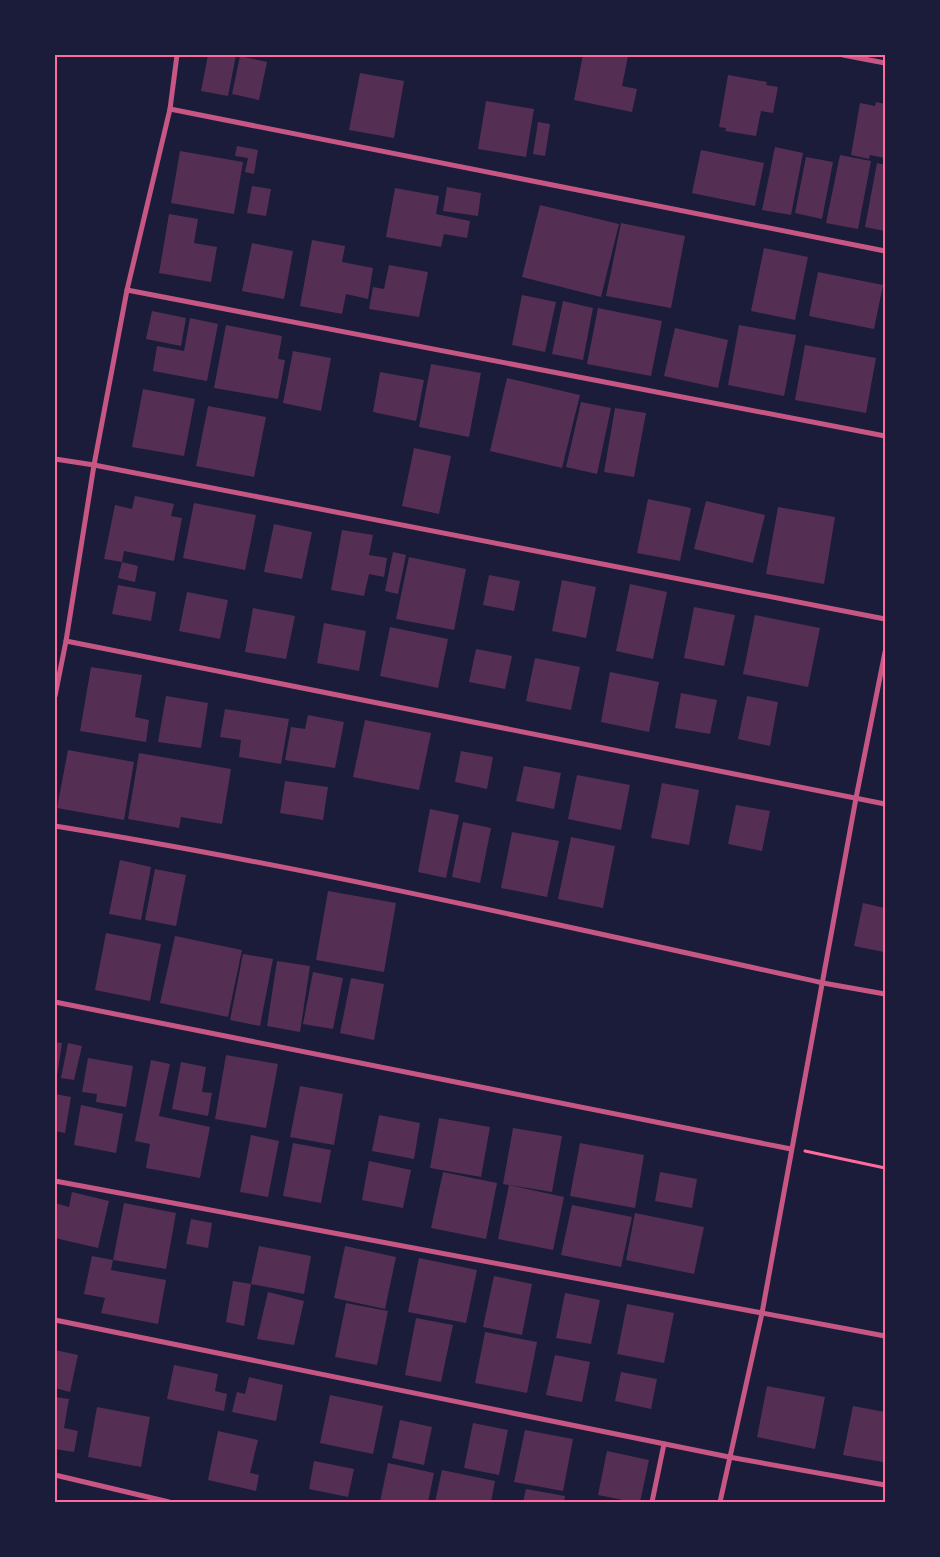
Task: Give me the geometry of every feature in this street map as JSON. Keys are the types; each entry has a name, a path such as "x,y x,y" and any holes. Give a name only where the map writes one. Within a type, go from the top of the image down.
{"street":[{"path":"55,696 66,641 94,465 127,290 170,109 176,55"},
{"path":"844,55 885,63"},
{"path":"170,109 885,251"},
{"path":"127,290 885,436"},
{"path":"55,459 885,619"},
{"path":"66,641 885,804"},
{"path":"720,1502 762,1312 856,798 885,652"},
{"path":"55,826 160,843 344,878 823,983 885,994"},
{"path":"55,1002 791,1149"},
{"path":"55,1181 885,1336"},
{"path":"55,1320 664,1444 885,1485"},
{"path":"652,1502 664,1444"},
{"path":"55,1475 169,1502"}],"path":[{"path":"791,1149 885,1168"}],"building":[{"path":"208,55 236,55 228,96 201,91"},
{"path":"583,55 628,56 622,86 637,89 632,112 574,100"},
{"path":"240,56 267,62 259,100 232,94"},
{"path":"360,73 404,81 394,138 349,130"},
{"path":"728,75 767,82 766,85 778,87 773,113 761,111 756,136 725,131 726,128 719,127"},
{"path":"486,101 534,109 526,157 478,149"},
{"path":"876,102 885,104 885,158 870,155 869,159 851,155 860,103 875,106"},
{"path":"538,122 550,124 545,156 533,154"},
{"path":"237,146 258,150 254,174 245,172 248,158 235,156"},
{"path":"775,147 803,153 791,215 762,210"},
{"path":"701,150 764,163 755,206 692,193"},
{"path":"180,151 243,162 234,214 171,203"},
{"path":"840,155 871,161 858,229 826,223"},
{"path":"806,157 833,162 822,219 795,213"},
{"path":"877,163 885,165 885,231 865,227"},
{"path":"252,186 271,189 266,216 247,213"},
{"path":"447,187 481,193 478,216 443,211"},
{"path":"395,188 439,196 436,214 470,221 467,238 444,234 441,247 386,237"},
{"path":"540,205 619,224 601,297 522,277"},
{"path":"169,214 198,219 194,243 217,247 211,282 159,273"},
{"path":"621,223 685,236 671,308 606,296"},
{"path":"312,240 345,246 342,262 373,268 368,299 346,294 342,314 300,306"},
{"path":"252,243 293,251 284,299 242,291"},
{"path":"764,248 808,257 795,320 751,311"},
{"path":"389,265 428,272 419,317 369,309 373,287 384,289"},
{"path":"818,272 883,285 874,329 809,316"},
{"path":"522,295 556,302 545,352 512,345"},
{"path":"563,301 593,308 583,360 552,354"},
{"path":"598,308 662,321 651,376 587,364"},
{"path":"152,311 186,318 181,346 146,339"},
{"path":"190,318 218,324 207,381 153,371 157,346 184,351"},
{"path":"226,325 282,336 278,359 285,360 278,399 214,388"},
{"path":"739,325 796,335 784,396 728,385"},
{"path":"675,328 728,340 718,388 664,376"},
{"path":"805,345 876,358 866,413 795,400"},
{"path":"293,351 331,358 321,411 283,403"},
{"path":"431,364 481,373 469,437 419,427"},
{"path":"380,372 424,380 416,421 373,412"},
{"path":"507,378 580,395 562,468 490,451"},
{"path":"143,389 195,399 184,456 132,447"},
{"path":"581,402 611,408 597,474 566,467"},
{"path":"208,406 266,417 254,477 196,466"},
{"path":"615,408 646,413 634,477 604,472"},
{"path":"414,448 451,456 439,514 402,506"},
{"path":"135,496 174,504 171,516 182,518 174,561 124,551 122,562 104,559 115,505 132,509"},
{"path":"648,499 691,508 680,561 637,553"},
{"path":"706,501 765,515 753,563 694,549"},
{"path":"194,503 256,515 245,570 183,558"},
{"path":"778,507 835,517 824,584 766,574"},
{"path":"274,524 312,532 302,579 264,572"},
{"path":"342,530 373,535 369,555 387,558 384,577 369,574 364,596 331,590"},
{"path":"393,552 406,555 398,594 385,591"},
{"path":"409,557 466,569 454,630 396,619"},
{"path":"122,562 138,566 135,582 118,578"},
{"path":"489,575 520,581 514,611 483,605"},
{"path":"562,580 596,587 586,638 552,631"},
{"path":"630,584 667,592 653,659 616,651"},
{"path":"118,585 156,592 151,621 112,614"},
{"path":"187,592 228,600 220,639 179,631"},
{"path":"694,607 735,615 724,666 684,658"},
{"path":"253,608 295,616 286,659 245,652"},
{"path":"755,615 820,628 808,687 743,674"},
{"path":"324,623 366,631 359,671 317,663"},
{"path":"390,627 448,639 438,688 380,676"},
{"path":"476,649 512,656 505,689 469,682"},
{"path":"535,658 580,667 571,710 526,701"},
{"path":"91,667 142,675 135,717 149,720 146,742 80,731"},
{"path":"610,672 659,682 649,732 601,722"},
{"path":"681,693 717,700 710,734 675,728"},
{"path":"166,696 208,703 201,748 158,742"},
{"path":"747,696 778,702 770,746 738,739"},
{"path":"225,709 289,719 281,764 239,757 241,740 220,737"},
{"path":"308,715 344,722 335,768 285,760 291,727 305,729"},
{"path":"365,720 431,733 419,790 353,777"},
{"path":"68,750 134,762 124,820 57,808"},
{"path":"461,751 493,757 487,789 455,782"},
{"path":"139,753 231,769 222,824 181,817 179,828 128,819"},
{"path":"524,766 561,773 554,809 516,801"},
{"path":"577,775 630,785 621,830 568,819"},
{"path":"285,781 328,787 323,820 280,813"},
{"path":"662,783 699,790 689,845 651,838"},
{"path":"736,805 770,811 762,851 728,844"},
{"path":"430,809 459,815 446,878 418,872"},
{"path":"463,822 491,828 480,883 452,877"},
{"path":"512,832 559,841 547,897 501,888"},
{"path":"571,837 615,846 603,908 558,899"},
{"path":"120,860 151,867 141,920 109,914"},
{"path":"155,869 186,875 176,926 145,920"},
{"path":"328,891 396,903 384,972 316,960"},
{"path":"863,903 885,908 884,952 854,946"},
{"path":"106,933 161,944 150,1001 95,990"},
{"path":"175,936 242,950 228,1017 160,1003"},
{"path":"243,954 273,959 260,1026 230,1020"},
{"path":"277,961 310,966 300,1032 267,1026"},
{"path":"313,972 343,978 333,1029 303,1024"},
{"path":"351,978 384,984 374,1040 340,1033"},
{"path":"55,1042 62,1043 56,1083 55,1083"},
{"path":"68,1043 82,1046 74,1080 61,1078"},
{"path":"226,1055 278,1064 266,1128 215,1119"},
{"path":"88,1058 133,1066 126,1107 96,1102 97,1094 82,1092"},
{"path":"151,1060 170,1064 159,1116 210,1127 200,1178 146,1168 150,1144 135,1141"},
{"path":"181,1062 206,1067 202,1092 212,1093 208,1116 172,1109"},
{"path":"300,1086 343,1094 334,1145 290,1137"},
{"path":"55,1094 71,1097 65,1133 55,1131"},
{"path":"81,1105 123,1114 116,1153 74,1145"},
{"path":"379,1115 420,1123 414,1159 372,1151"},
{"path":"439,1118 490,1127 481,1177 430,1168"},
{"path":"513,1128 562,1136 552,1192 503,1184"},
{"path":"251,1135 279,1141 268,1197 240,1192"},
{"path":"293,1143 331,1150 321,1203 283,1196"},
{"path":"580,1143 644,1155 635,1208 570,1196"},
{"path":"369,1161 411,1170 403,1208 362,1200"},
{"path":"443,1172 497,1183 486,1239 431,1228"},
{"path":"660,1172 697,1179 692,1208 655,1201"},
{"path":"509,1185 564,1197 553,1250 498,1239"},
{"path":"72,1192 109,1201 98,1248 55,1238 55,1203 69,1207"},
{"path":"124,1203 176,1213 166,1269 113,1260"},
{"path":"572,1205 632,1217 621,1267 561,1255"},
{"path":"635,1213 704,1227 694,1274 626,1260"},
{"path":"191,1219 212,1223 208,1248 186,1244"},
{"path":"259,1246 311,1256 304,1294 251,1284"},
{"path":"345,1246 396,1257 385,1309 334,1298"},
{"path":"92,1256 113,1260 111,1270 166,1280 158,1324 101,1313 105,1298 84,1294"},
{"path":"419,1258 477,1270 466,1323 408,1312"},
{"path":"494,1276 532,1284 522,1335 483,1327"},
{"path":"233,1281 251,1284 244,1326 226,1322"},
{"path":"268,1292 304,1301 294,1345 257,1339"},
{"path":"565,1293 600,1300 591,1344 556,1338"},
{"path":"346,1303 388,1311 377,1365 335,1357"},
{"path":"627,1304 674,1313 664,1363 617,1354"},
{"path":"416,1318 453,1325 441,1382 405,1375"},
{"path":"485,1332 537,1342 527,1393 475,1383"},
{"path":"55,1350 78,1355 70,1392 55,1388"},
{"path":"555,1355 590,1362 582,1402 546,1395"},
{"path":"174,1365 218,1374 215,1391 227,1394 224,1411 167,1399"},
{"path":"621,1372 657,1379 651,1409 615,1401"},
{"path":"249,1377 283,1385 276,1421 232,1412 237,1392 245,1394"},
{"path":"767,1386 825,1397 815,1449 757,1437"},
{"path":"330,1395 383,1406 373,1454 320,1443"},
{"path":"55,1397 69,1399 64,1428 78,1431 74,1452 55,1449"},
{"path":"853,1406 885,1412 885,1453 883,1462 843,1455"},
{"path":"97,1407 150,1417 141,1467 88,1457"},
{"path":"400,1420 432,1427 424,1465 392,1458"},
{"path":"473,1423 508,1430 499,1475 464,1468"},
{"path":"525,1430 573,1439 563,1491 514,1482"},
{"path":"218,1431 258,1440 250,1473 259,1475 256,1491 208,1480"},
{"path":"607,1451 649,1460 640,1502 598,1495"},
{"path":"314,1461 354,1469 348,1497 309,1489"},
{"path":"388,1463 434,1473 428,1502 380,1502"},
{"path":"442,1470 495,1481 491,1502 435,1502"},
{"path":"526,1489 565,1496 564,1502 523,1502"}]}
